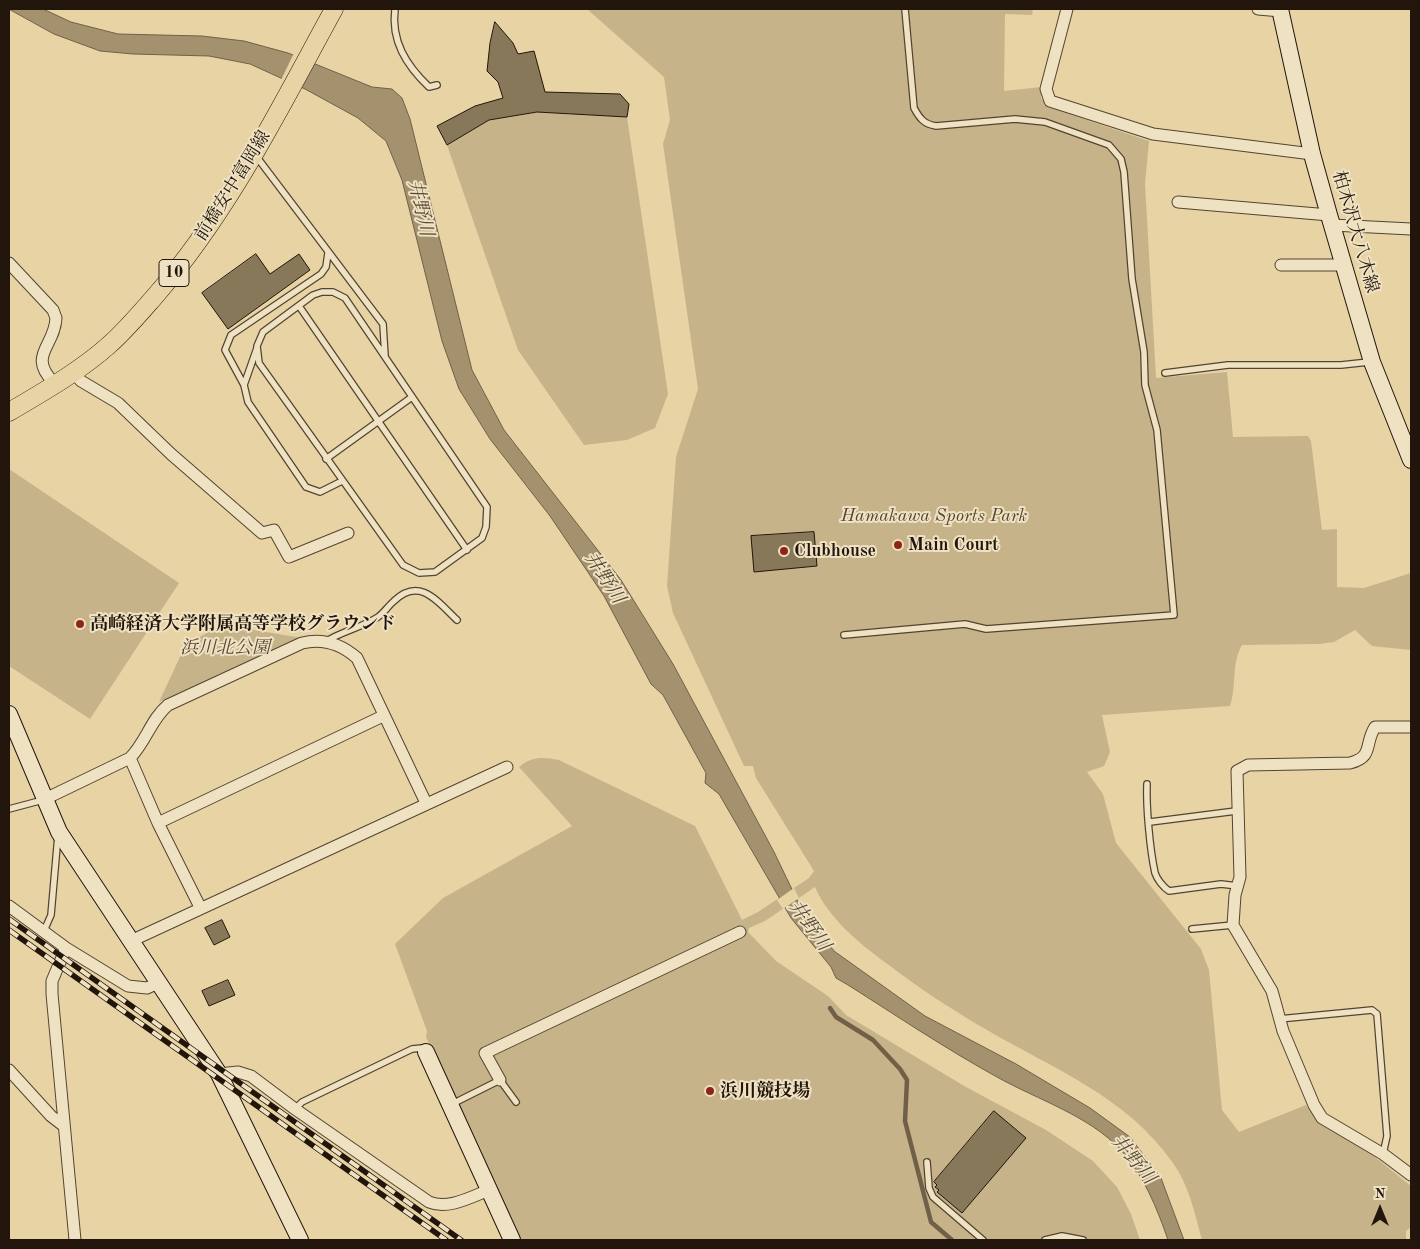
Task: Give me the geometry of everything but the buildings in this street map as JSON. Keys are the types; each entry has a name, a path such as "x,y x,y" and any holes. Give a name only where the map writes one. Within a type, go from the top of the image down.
{"main road":[{"name":"前橋安中富岡線","path":"9,412 55,384 114,340 190,256 254,154 334,9"}],"street":[{"path":"1067,9 1046,89 1050,101 1153,134 1312,154"},
{"path":"1258,9 1280,10"},
{"name":"柏木沢大八木線","path":"1280,10 1312,154 1372,362 1411,460"},
{"path":"1178,202 1411,228"},
{"path":"9,263 53,310 56,318 41,360 46,375 55,384"},
{"path":"1281,265 1344,265"},
{"path":"72,371 81,381 118,403 171,454 262,533 274,530 289,558 348,534"},
{"path":"45,798 130,758 137,751 156,718 168,705 302,643 316,640 347,650 357,658 426,803"},
{"path":"9,714 59,832 133,940 220,1074 300,1240"},
{"path":"158,822 383,716"},
{"path":"1411,727 1375,727 1363,759 1350,763 1241,766 1235,777 1240,870 1238,886 1234,895 1233,925 1260,974 1272,991 1279,1019 1314,1105 1322,1118 1384,1154 1411,1175"},
{"path":"130,758 158,822 200,908"},
{"path":"133,940 507,767"},
{"path":"9,906 66,948 128,986 148,988 160,982"},
{"path":"500,1080 485,1053 740,932"},
{"path":"66,948 52,981 52,994 75,1240"},
{"path":"426,1052 512,1240"},
{"path":"9,1070 51,1116 64,1126"},
{"path":"220,1074 238,1072 250,1076 294,1109 429,1202 437,1205 461,1200 489,1190"}],"lane":[{"path":"395,9 395,39 405,58 429,87 437,85"},
{"path":"844,635 965,624 986,629 1174,615 1157,430 1145,385 1144,352 1132,279 1124,172 1120,159 1109,145 1061,128 1028,119 936,126 926,124 920,119 914,108 905,9"},
{"path":"254,154 266,167 383,324 385,357"},
{"path":"328,252 326,266 321,274 231,335 225,350 244,385 248,402 306,487 320,492 342,481"},
{"path":"244,385 257,346 263,332 322,292 333,292 345,298 487,507 486,527 482,538 435,572 419,573 410,571 402,565 259,363 257,346"},
{"path":"299,306 467,550"},
{"path":"1165,373 1228,365 1341,366 1372,362"},
{"path":"326,459 412,396"},
{"path":"325,642 361,627 380,616 402,594 418,590 431,595 457,620"},
{"path":"1147,784 1146,804 1156,874 1164,888 1169,891 1222,884 1238,886"},
{"path":"9,809 36,803 45,798"},
{"path":"1150,822 1236,811"},
{"path":"44,931 51,915 56,842 59,832"},
{"path":"1192,929 1233,925"},
{"path":"1279,1019 1372,1010 1377,1014 1387,1136 1384,1154"},
{"path":"294,1109 302,1102 412,1049 422,1048 426,1052"},
{"path":"450,1105 500,1080 516,1102"},
{"path":"927,1162 929,1188 933,1198 983,1240"},
{"path":"1045,1240 1062,1236 1084,1240"}],"green space":[{"name":"Hamakawa Sports Park","path":"587,9 1033,9 1032,15 1005,14 1004,91 1041,87 1041,98 1048,107 1149,141 1145,184 1156,378 1227,372 1233,437 1308,436 1311,441 1322,530 1337,529 1337,587 1364,588 1411,573 1411,650 1372,646 1355,630 1334,642 1319,644 1242,645 1236,660 1230,706 1102,715 1110,752 1104,766 1087,772 1103,794 1116,843 1201,949 1209,970 1222,1110 1239,1132 1306,1105 1317,1121 1365,1149 1411,1186 1411,1227 1406,1231 1406,1240 1202,1240 1191,1200 1179,1172 1155,1140 1134,1120 1088,1086 974,1022 898,972 865,947 836,920 815,887 765,921 749,928 748,932 776,961 828,996 846,1015 966,1087 1046,1130 1093,1161 1117,1187 1131,1214 1140,1240 519,1240 426,1037 427,1031 395,944 443,898 572,826 519,767 528,761 538,758 559,760 695,826 742,920 758,912 809,878 814,871 756,778 753,766 744,766 673,613 667,586 676,457 698,389 663,144 670,120 664,77"},
{"path":"537,112 627,117 668,394 655,428 627,440 584,445 518,350 447,145 489,120"},
{"name":"高崎経済大学附属高等学校グラウンド","path":"9,469 179,583 90,719 9,666"},
{"name":"浜川北公園","path":"231,620 242,628 302,638 159,702 186,644"}],"water":[{"name":"井野川","path":"9,9 43,9 71,22 118,34 202,36 244,41 288,53 372,87 392,89 402,98 410,119 472,370 504,430 621,580 673,664 774,852 801,908 834,951 925,1016 1016,1064 1090,1108 1130,1137 1161,1178 1184,1240 1168,1240 1143,1181 1121,1150 1108,1138 1062,1109 1013,1085 940,1044 836,978 831,967 791,918 719,794 705,783 706,773 663,695 651,684 604,596 550,516 490,439 459,389 442,341 402,180 386,141 358,118 305,89 250,64 209,56 100,51 54,34"}],"pier":[{"path":"294,53 313,61 299,89 281,80"},
{"path":"794,888 799,898 783,909 777,900"}],"waterway":[{"path":"830,1008 836,1017 873,1040 900,1069 907,1080 905,1121 931,1222 952,1240"}],"railway":[{"path":"9,919 461,1240"},
{"path":"9,930 446,1240"}],"place":[{"name":"Main Court","path":"898,545"},
{"name":"Clubhouse","path":"784,551"},
{"name":"高崎経済大学附属高等学校グラウンド","path":"80,624"},
{"name":"浜川競技場","path":"710,1091"}]}
